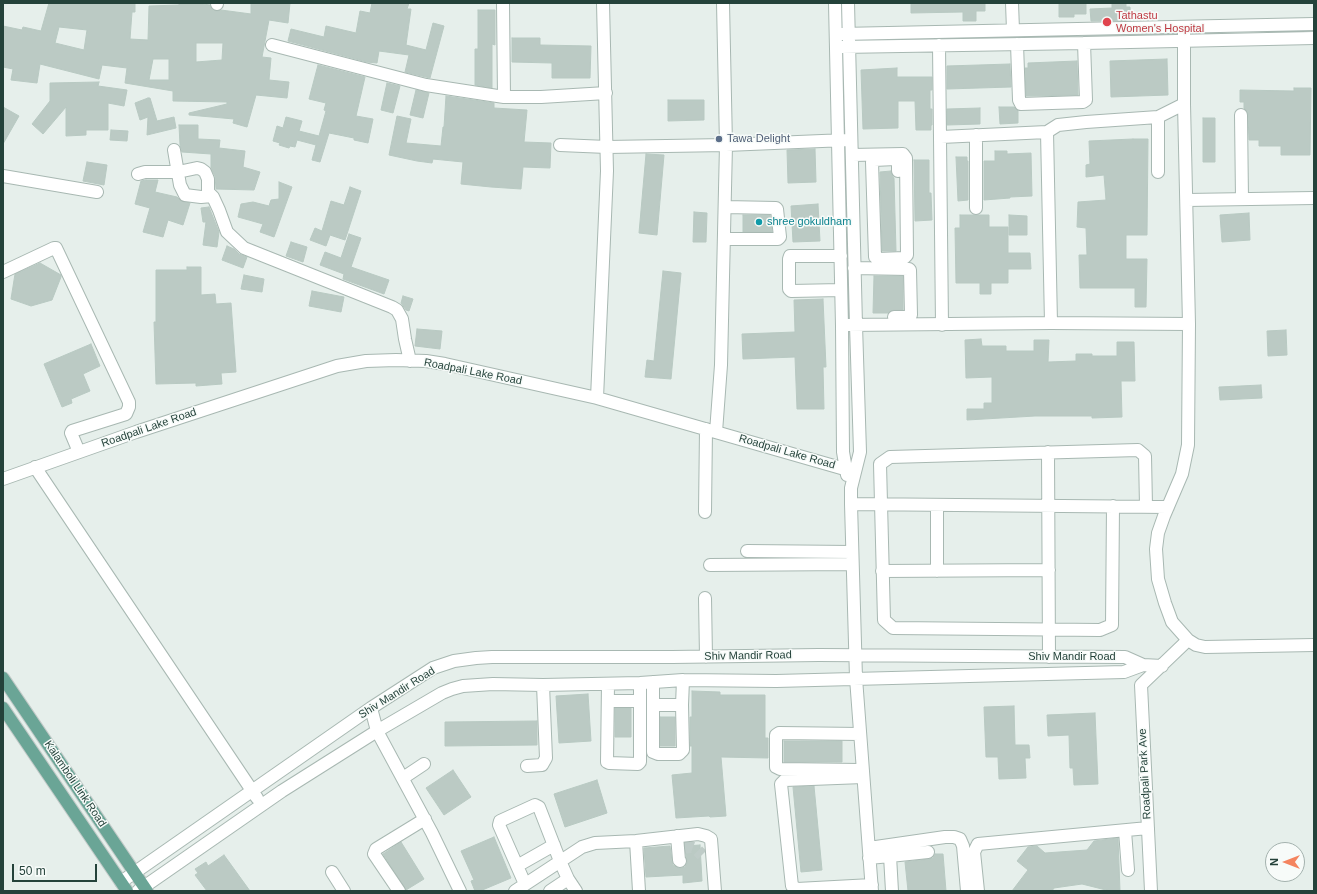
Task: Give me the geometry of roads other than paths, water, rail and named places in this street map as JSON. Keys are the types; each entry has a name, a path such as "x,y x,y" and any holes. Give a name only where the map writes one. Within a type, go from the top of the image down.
{"main road":[{"name":"Kalamboli Link Road","path":"3,678 135,873 143,890"},
{"name":"Kalamboli Link Road","path":"3,708 124,887"}],"street":[{"path":"503,3 504,97"},
{"path":"597,398 607,171 603,3"},
{"path":"705,512 711,430 721,365 726,145 723,3"},
{"path":"835,3 842,326 843,452 850,471 856,678 872,888 797,889 792,886 781,784 785,780 863,774"},
{"path":"848,3 860,452 850,471"},
{"path":"1012,3 1013,30"},
{"path":"836,34 1314,24"},
{"path":"1184,27 1184,104 1189,324 1188,445 1182,474 1158,533 1156,549 1158,579 1172,622 1188,640 1196,645 1205,647 1314,645"},
{"path":"836,48 1314,38"},
{"path":"1017,44 1019,100 1021,104 1083,102 1086,100 1084,43"},
{"path":"272,45 426,84 504,97 541,97 606,93"},
{"path":"939,45 942,325"},
{"path":"941,137 1047,132 1058,125 1158,117 1184,104"},
{"path":"1241,115 1242,199"},
{"path":"1158,117 1158,172"},
{"path":"1047,132 1051,323"},
{"path":"976,135 976,208"},
{"path":"560,145 607,147 726,145 851,140"},
{"path":"174,150 182,167 180,186 185,195 201,197 212,196"},
{"path":"852,155 903,154 906,158 907,255 904,258 878,259 874,257 872,162 874,160 898,160 898,171"},
{"path":"138,174 197,163 205,172 208,179 208,192 212,196 219,210 227,232 244,248 397,310 402,319 404,339 410,360"},
{"path":"3,176 97,192"},
{"path":"1187,200 1314,198"},
{"path":"724,239 778,239 780,237 776,208 725,207"},
{"path":"3,272 56,248 129,402 129,407 126,414 72,431 79,452"},
{"path":"840,256 790,256 788,258 789,289 791,291 841,290"},
{"path":"842,326 856,321 909,317 911,315 909,269 854,268"},
{"path":"856,321 942,325 1051,323 1189,324"},
{"name":"Roadpali Lake Road","path":"3,479 132,434 337,366 366,361 410,360 446,364 597,398 850,471"},
{"path":"126,414 128,416 132,434"},
{"path":"1112,506 1112,625 1100,630 893,628 884,620 880,464 890,457 1138,450 1145,456 1146,506"},
{"path":"1048,452 1049,656"},
{"path":"35,467 262,805"},
{"path":"851,504 1168,507"},
{"path":"937,505 938,571"},
{"path":"747,551 852,558"},
{"path":"710,565 852,558"},
{"path":"882,571 1049,570"},
{"path":"705,598 706,657"},
{"path":"1143,665 1162,666 1188,640"},
{"name":"Shiv Mandir Road","path":"124,887 135,873 371,708 434,668 454,661 476,658 1049,656 1125,657 1143,665"},
{"name":"Shiv Mandir Road","path":"143,890 282,791 377,731 442,693 463,686 485,684 608,684 683,680 776,681 1124,672 1143,665"},
{"name":"Roadpali Park Ave","path":"1151,891 1141,685 1162,666"},
{"path":"653,682 653,752 658,754 679,754 683,750 683,680"},
{"path":"608,684 607,762 638,764 640,762 640,683"},
{"path":"527,766 542,765 546,758 543,685"},
{"path":"608,701 640,701"},
{"path":"653,706 682,706"},
{"path":"371,708 377,731 425,819 457,890"},
{"path":"860,734 779,733 776,735 776,768 863,774"},
{"path":"403,778 424,764"},
{"path":"576,891 568,879 560,861 539,807 535,805 500,820 499,825 517,866 520,888 560,861 582,847 595,842 636,841 679,844 698,834 711,839 708,855 708,878 716,891"},
{"path":"399,891 374,854 376,850 425,819"},
{"path":"978,891 974,852 978,844 1148,828"},
{"path":"1125,830 1128,870"},
{"path":"869,853 945,837 954,837 960,840 963,846 967,891"},
{"path":"636,841 639,891"},
{"path":"679,844 680,862"},
{"path":"517,866 554,845"},
{"path":"889,850 928,852"},
{"path":"889,850 892,891"},
{"path":"332,872 344,891"},
{"path":"550,891 568,879"}],"tunnel":[{"path":"681,848 691,847 696,849 702,855"}],"place":[{"name":"Tathastu Women's Hospital","path":"1107,22"},
{"name":"Tawa Delight","path":"719,139"},
{"name":"shree gokuldham","path":"759,222"}]}
